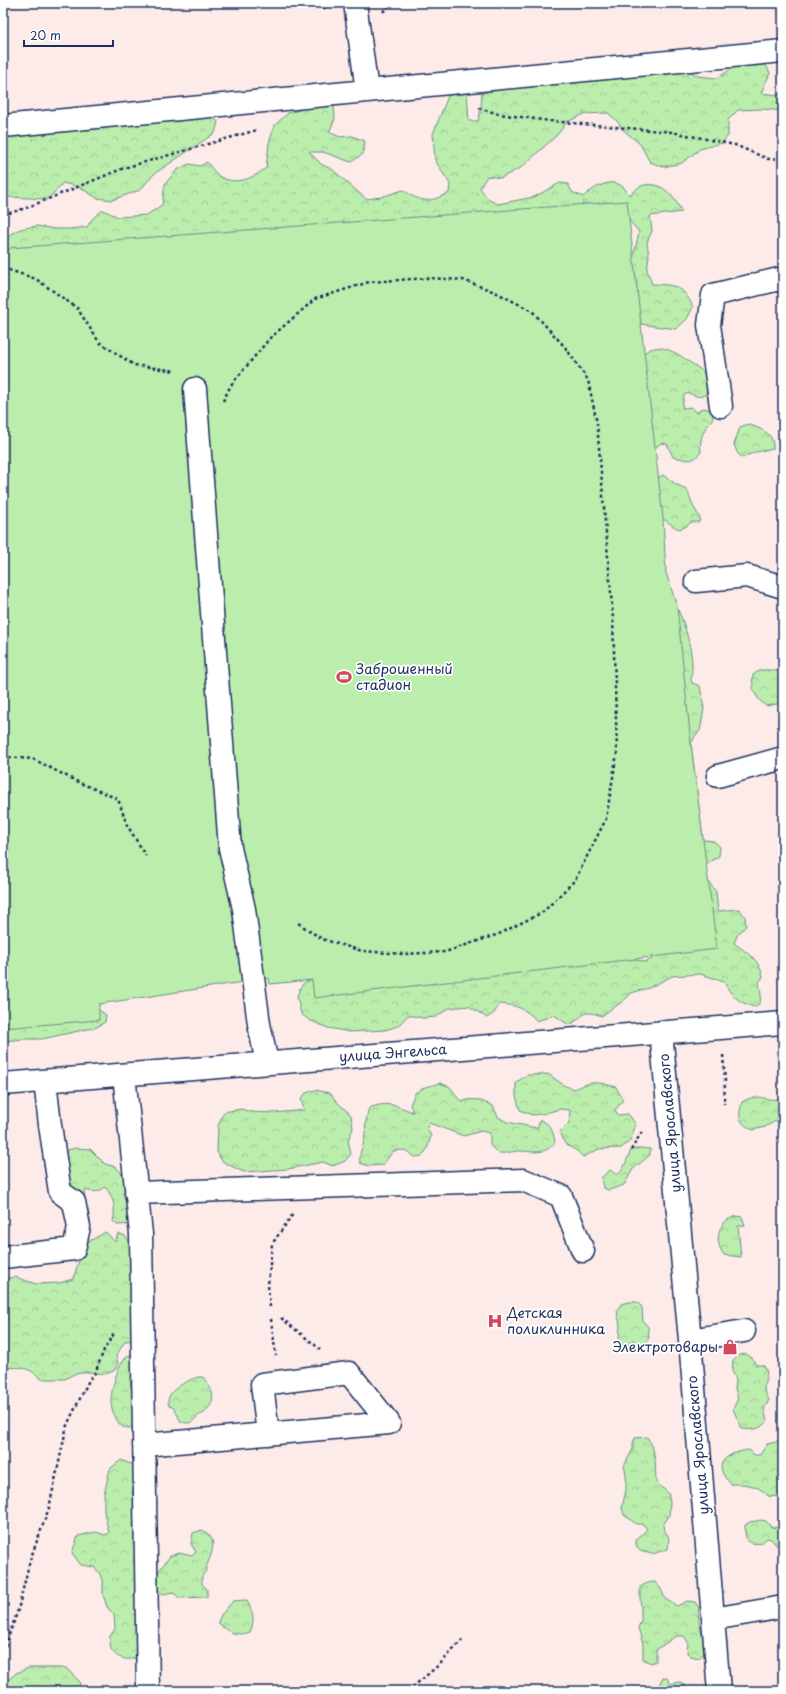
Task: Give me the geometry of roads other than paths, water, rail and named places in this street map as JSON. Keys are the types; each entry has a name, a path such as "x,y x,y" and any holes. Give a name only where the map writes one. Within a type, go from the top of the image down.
{"street":[{"path":"355,3 367,91"},
{"path":"3,126 783,52"},
{"path":"721,406 709,325 713,295 779,279 783,282"},
{"path":"195,389 230,848 244,909 259,1024 267,1063"},
{"path":"696,581 747,576 783,587"},
{"path":"718,776 783,758"},
{"name":"улица Энгельса","path":"3,1084 783,1022"},
{"name":"улица Ярославского","path":"661,1032 690,1340 719,1691"},
{"path":"124,1075 140,1234 148,1691"},
{"path":"3,1257 74,1249 79,1227 74,1202 60,1192 45,1081"},
{"path":"136,1193 523,1180 561,1196 583,1251"},
{"path":"690,1340 744,1331"},
{"path":"144,1445 268,1434 389,1423 349,1373 262,1384 268,1434"},
{"path":"713,1619 783,1607"}],"place":[{"name":"Заброшенный стадион","path":"344,677"},
{"name":"Детская поликлинника","path":"495,1321"},
{"name":"Электротовары","path":"730,1347"}]}
